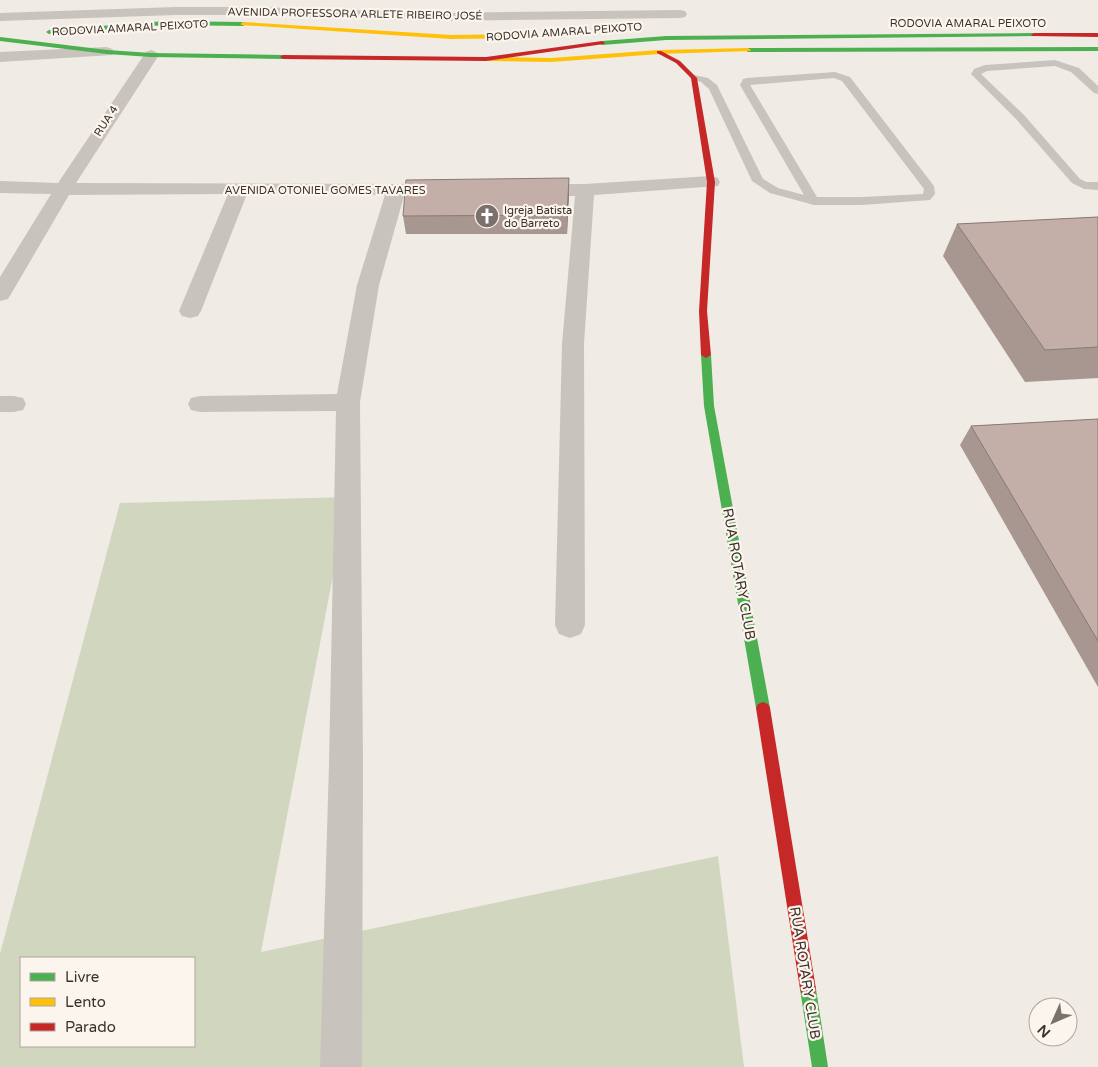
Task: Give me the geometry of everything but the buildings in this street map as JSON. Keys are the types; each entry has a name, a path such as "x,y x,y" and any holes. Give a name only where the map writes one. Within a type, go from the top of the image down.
{"main road":[{"name":"RODOVIA AMARAL PEIXOTO","path":"648,26 679,13"},
{"name":"RODOVIA AMARAL PEIXOTO","path":"0,33 65,32 163,24 247,24 427,37 547,36"},
{"path":"227,56 218,48 216,38 247,24"},
{"name":"RODOVIA AMARAL PEIXOTO","path":"486,59 624,40 666,38 1098,35"},
{"name":"RODOVIA AMARAL PEIXOTO","path":"0,40 151,55 550,60 658,52 722,50 1093,49"},
{"path":"1093,49 1098,56"},
{"path":"658,52 678,62 694,78 722,50"},
{"name":"RUA ROTARY CLUB","path":"694,78 711,182 703,311 710,406 762,699 820,1067"}],"street":[{"name":"AVENIDA PROFESSORA ARLETE RIBEIRO JOSÉ","path":"0,17 181,6 259,11 433,17 679,13"},
{"path":"163,24 181,6"},
{"path":"0,57 107,52"},
{"name":"RUA 4","path":"0,294 63,189 151,55"},
{"path":"515,190 585,190 711,182"},
{"name":"AVENIDA OTONIEL GOMES TAVARES","path":"0,186 63,189 426,190"},
{"path":"190,311 239,190"},
{"path":"341,1067 346,764 348,402 368,285 396,190"},
{"path":"570,625 573,344 585,190"},
{"path":"200,404 348,402"}],"lane":[{"path":"1098,91 1075,70 1055,63 984,68 978,70 976,74 1020,117 1076,181 1084,185 1098,186"},
{"path":"694,78 704,80 713,87 758,181 768,189 788,197 814,201 926,197 930,190 846,79 836,75 747,82 745,85 814,201"}],"green space":[{"path":"348,497 261,952 718,856 744,1067 0,1067 0,954 120,503"}],"traffic: fast":[{"path":"49,32 165,23 243,24"},
{"path":"602,43 666,38 1034,35"},
{"path":"0,39 107,52 151,55 283,57"},
{"path":"748,50 1098,49"},
{"path":"706,355 709,406 763,708"},
{"path":"808,989 820,1067"}],"traffic: slow":[{"path":"243,24 451,37 533,36"},
{"path":"486,59 551,60 659,52 748,50"}],"traffic: jam":[{"path":"1034,35 1098,35"},
{"path":"283,57 486,59 602,43"},
{"path":"659,52 678,62 694,78 711,182 703,311 706,355"},
{"path":"763,708 808,989"}],"place":[{"name":"Igreja Batista do Barreto","path":"487,216"}]}
